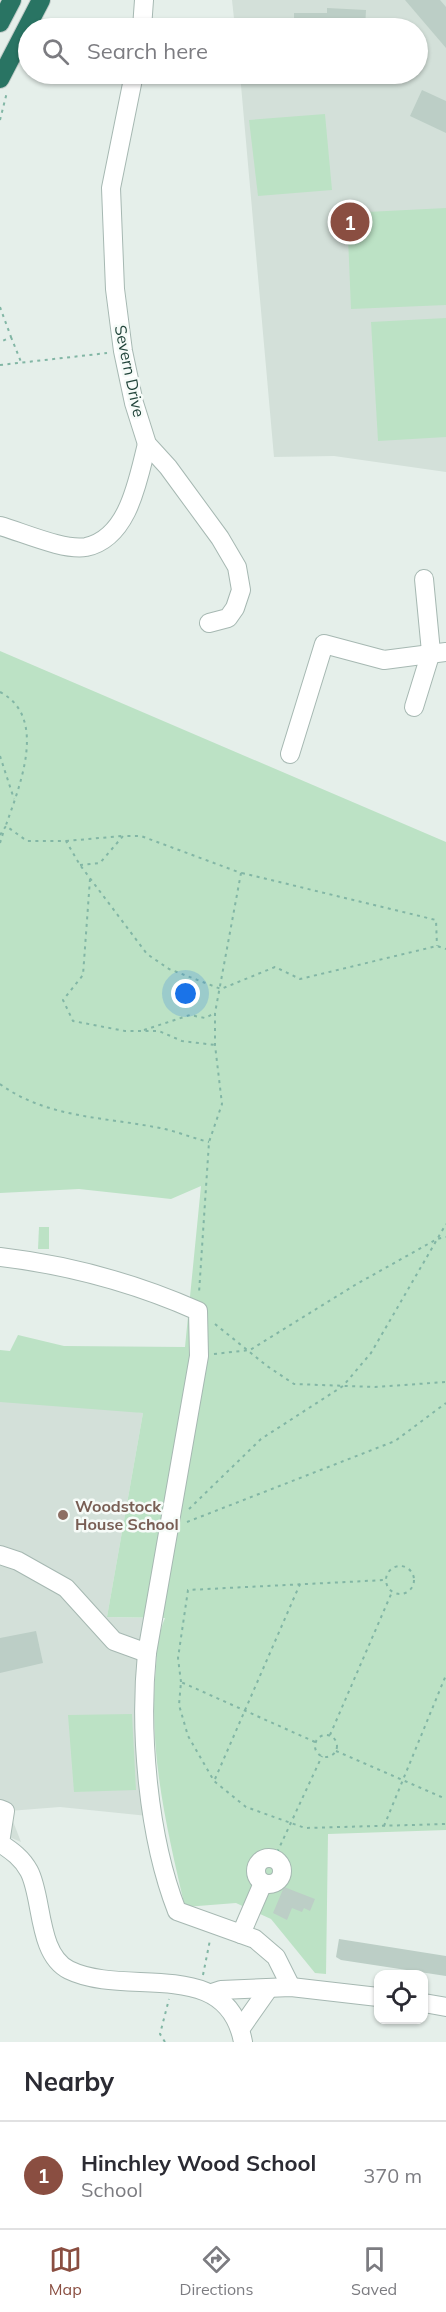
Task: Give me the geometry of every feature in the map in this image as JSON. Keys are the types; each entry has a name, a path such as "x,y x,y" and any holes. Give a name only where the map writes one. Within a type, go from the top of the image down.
{"highway":[{"path":"0,23 12,0"},
{"path":"31,18 41,0"},
{"path":"0,79 18,42"}],"street":[{"path":"143,18 144,0"},
{"path":"0,65 16,46"},
{"name":"Severn Drive","path":"132,84 111,188 115,289 123,351 134,404 147,444 188,494 220,538 237,567 241,590 235,609 228,618 209,623"},
{"path":"0,526 68,546 86,547 109,535 127,511 147,444"},
{"path":"414,707 438,652 424,579"},
{"path":"290,754 324,644 384,660 438,652"},
{"path":"0,1257 45,1262 131,1285 152,1291 198,1311 199,1356 147,1653 142,1701 152,1803 164,1878 177,1911 255,1939 276,1957 291,1987"},
{"path":"0,1555 18,1561 66,1588 114,1641 147,1653"},
{"path":"0,1809 4,1811 0,1843 20,1857 31,1874 40,1919 51,1950 66,1968 81,1975 172,1984 207,1991 291,1987 374,1997"},
{"path":"241,1934 263,1883 256,1873 258,1865 264,1859 274,1860"},
{"path":"242,2035 269,1988"},
{"path":"207,1991 224,2002 242,2035"},
{"path":"428,2004 446,2007"}],"path":[{"path":"0,307 22,363"},
{"path":"0,342 11,337"},
{"path":"0,365 123,351"},
{"path":"0,692 13,699 26,721 28,742 14,800 0,843"},
{"path":"0,756 14,800"},
{"path":"0,835 6,826"},
{"path":"6,826 27,841 141,836 241,873 436,920 437,945"},
{"path":"80,865 100,863 123,836"},
{"path":"66,841 90,879 147,954 169,969 221,989 275,967 300,979 437,945 446,949"},
{"path":"241,873 215,1013 215,1045 222,1104 209,1142 198,1311 250,1350 267,1366 294,1384 375,1387 446,1382"},
{"path":"90,879 83,975 63,1000 73,1021 125,1031 159,1030 182,1041 215,1045"},
{"path":"141,1031 190,1015 204,1018 215,1013"},
{"path":"0,1084 13,1094 50,1109 161,1128 209,1142"},
{"path":"170,1528 261,1439 343,1386 371,1353 446,1224"},
{"path":"199,1356 250,1350 355,1285 437,1239 446,1238"},
{"path":"170,1528 395,1441 446,1403"},
{"path":"396,1566 405,1567 412,1573 414,1581 410,1590 401,1594 392,1592 386,1580 388,1571 396,1566"},
{"path":"386,1580 188,1590 178,1658 181,1682 179,1705 188,1736 214,1781 246,1807 291,1825 305,1828 446,1824"},
{"path":"214,1781 300,1584"},
{"path":"330,1735 392,1592"},
{"path":"384,1826 446,1675"},
{"path":"181,1682 245,1713 315,1742"},
{"path":"330,1735 337,1742 336,1751 332,1756 322,1756 315,1750 315,1742 320,1736 330,1735"},
{"path":"336,1751 446,1799"},
{"path":"274,1860 322,1756"},
{"path":"165,2042 160,2034 172,1984"}],"shaded area":[{"path":"232,0 446,0 446,472 334,456 274,457 241,84 428,84 428,18 234,18"},
{"name":"Woodstock House School","path":"0,1390 143,1413 107,1617 147,1618 148,1816 60,1807 9,1811 21,1842 0,1833"}],"green space":[{"path":"325,114 332,190 258,196 249,120"},
{"path":"446,208 446,305 351,309 347,213"},
{"path":"446,318 446,437 378,441 371,322"},
{"path":"0,651 446,842 446,1830 328,1834 326,1974 315,1973 271,1919 236,1903 185,1907 165,1817 154,1728 157,1654 159,1636 165,1618 107,1617 143,1413 0,1402 0,1350 10,1351 18,1335 64,1346 185,1347 201,1186 171,1199 79,1189 0,1193"},
{"path":"39,1227 49,1227 49,1249 38,1249"},
{"path":"132,1714 136,1790 74,1792 68,1715"}],"building":[{"path":"405,0 440,0 446,7 446,48 428,27 428,18 420,18"},
{"path":"327,8 366,10 366,18 294,18 294,13 327,13"},
{"path":"422,90 446,101 446,133 410,116"},
{"path":"36,1631 43,1663 0,1673 0,1638"},
{"path":"284,1887 315,1899 310,1911 304,1908 302,1912 292,1908 287,1920 273,1913"},
{"path":"339,1939 446,1956 446,1976 428,1973 428,1970 407,1970 341,1960 336,1957"}],"place":[{"name":"Hinchley Wood School","path":"350,222"},
{"name":"Woodstock House School","path":"63,1515"}]}
